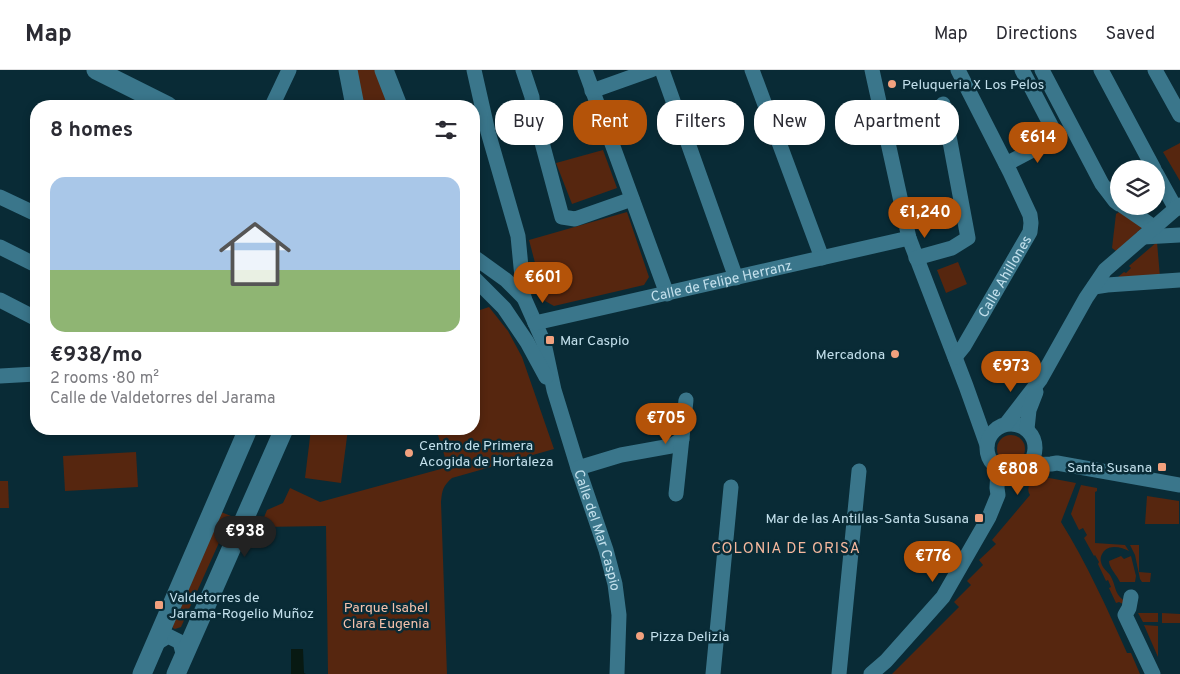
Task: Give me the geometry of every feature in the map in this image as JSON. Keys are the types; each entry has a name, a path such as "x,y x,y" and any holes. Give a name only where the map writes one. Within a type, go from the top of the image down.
{"street":[{"path":"96,70 156,100"},
{"path":"275,100 289,70"},
{"path":"348,70 354,100"},
{"path":"384,70 396,100"},
{"path":"474,70 488,132 518,236 524,298"},
{"path":"523,70 532,98 533,109 562,217 575,219 632,199"},
{"path":"585,70 666,294"},
{"path":"592,91 651,70"},
{"path":"662,70 736,278"},
{"path":"752,70 822,258"},
{"path":"872,70 909,238 975,409 987,445 988,456 998,469 1006,472 1015,473 1030,465 1036,450 1035,442 1027,429 1013,424 1004,425 990,421 975,409"},
{"name":"Calle Ahillones","path":"955,357 964,346 1030,232 1031,223 1030,215 1006,164 958,70"},
{"path":"1006,164 1057,137 1022,70"},
{"path":"1042,70 1102,184 1110,193"},
{"path":"1101,70 1149,160"},
{"path":"1155,70 1180,115"},
{"path":"916,258 952,248 968,238 951,145"},
{"path":"987,445 990,436 995,430 1004,425 1040,380 1086,298 1105,270 1178,207 1165,187"},
{"path":"0,197 30,211"},
{"path":"1130,215 1149,233 1180,235"},
{"name":"Calle de Felipe Herranz","path":"535,323 909,238"},
{"path":"0,247 30,262"},
{"name":"Calle del Mar Caspio","path":"480,261 506,280 524,298 544,343 554,390 606,550 615,584 619,615 617,674"},
{"path":"1094,287 1180,280"},
{"name":"Calle del Mar Caspio","path":"480,284 504,308 527,342 554,390"},
{"path":"0,300 30,315"},
{"path":"0,376 30,374"},
{"path":"1027,429 1030,410 1040,380"},
{"path":"676,494 686,400"},
{"path":"142,674 245,435"},
{"path":"176,674 281,435"},
{"path":"578,468 621,455 672,446 682,439"},
{"path":"1036,450 1057,463"},
{"path":"1030,465 1057,463 1180,485"},
{"path":"871,674 886,661 943,597 989,517 998,495 998,469"},
{"path":"839,674 859,471"},
{"path":"998,495 1003,492 1015,473"},
{"path":"713,674 731,487"},
{"path":"1131,597 1129,608 1125,615 1153,674"},
{"path":"155,644 168,636 180,642 184,657"}],"green space":[{"path":"354,70 378,70 390,100 361,100"},
{"path":"1180,143 1180,181 1163,152"},
{"path":"603,150 617,188 572,204 556,163"},
{"path":"627,212 649,277 644,285 554,306 545,301 529,240"},
{"path":"1116,215 1124,215 1144,226 1119,249 1116,251 1112,248"},
{"path":"1157,242 1160,277 1118,277 1124,272 1126,273 1131,268 1129,266"},
{"path":"958,262 967,284 946,293 937,270"},
{"name":"Parque Isabel Clara Eugenia","path":"489,307 508,331 522,357 554,449 452,478 444,488 441,502 447,674 328,674 326,526 260,527 267,510 283,503 290,488 320,502 448,467 438,435 480,435 480,310"},
{"path":"310,435 347,435 341,483 305,478"},
{"path":"1011,435 1021,439 1025,449 1021,459 1011,463 1001,459 997,449 1001,439"},
{"path":"136,452 138,487 65,491 63,456"},
{"path":"1044,477 1076,483 1061,522 1088,570 1127,653 1131,653 1140,674 892,674 959,607 954,602 971,585 967,581 983,565 979,560 996,544 992,540 1030,495 1029,485 1037,479"},
{"path":"0,481 8,481 9,508 0,508"},
{"path":"1081,485 1097,488 1095,492 1095,543 1125,545 1129,551 1114,547 1107,549 1101,555 1102,566 1110,575 1117,593 1126,602 1125,605 1119,602 1116,603 1109,588 1111,587 1108,580 1106,581 1098,564 1099,562 1084,538 1087,535 1083,528 1079,530 1071,514"},
{"path":"1147,496 1179,501 1179,524 1145,524"},
{"path":"221,512 231,516 181,627 175,629 173,628 173,623"},
{"path":"1130,545 1139,545 1139,572 1151,573 1150,582 1142,582 1140,579 1135,555"},
{"path":"1121,556 1124,559 1131,556 1136,576 1135,582 1120,582 1109,564 1109,561"},
{"path":"1138,613 1158,613 1158,622 1143,622"},
{"path":"1162,613 1180,614 1180,623 1162,623"},
{"path":"1144,625 1158,626 1158,657"}],"shaded area":[{"path":"291,649 303,649 304,673 306,674 291,674"}],"place":[{"name":"Peluqueria X Los Pelos","path":"892,84"},
{"name":"Mar Caspio","path":"550,340"},
{"name":"Mercadona","path":"895,354"},
{"name":"Centro de Primera Acogida de Hortaleza","path":"409,453"},
{"name":"Santa Susana","path":"1162,467"},
{"name":"Mar de las Antillas-Santa Susana","path":"979,518"},
{"name":"Valdetorres de Jarama-Rogelio Muñoz","path":"159,605"},
{"name":"Pizza Delizia","path":"640,636"}],"district":[{"name":"COLONIA DE ORISA","path":"786,548"}]}
